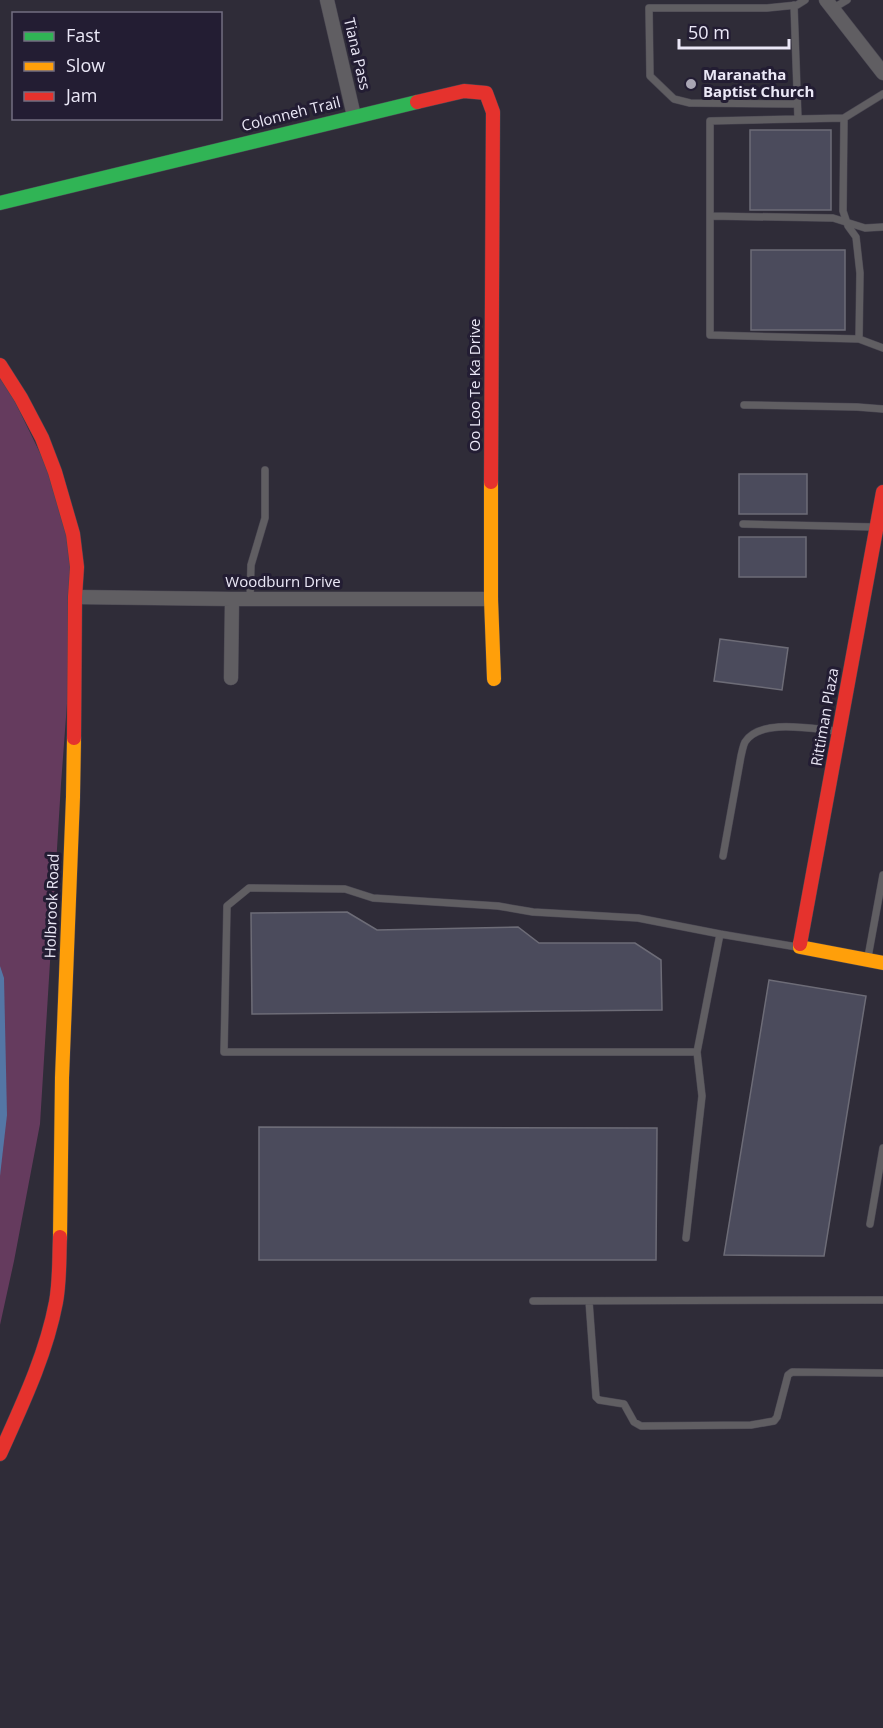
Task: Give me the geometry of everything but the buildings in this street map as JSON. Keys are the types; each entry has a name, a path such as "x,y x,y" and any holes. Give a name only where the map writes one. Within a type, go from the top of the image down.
{"street":[{"name":"Tiana Pass","path":"327,0 354,116"},
{"path":"829,4 883,73"},
{"name":"Colonneh Trail","path":"0,202 464,91 486,93"},
{"name":"Oo Loo Te Ka Drive","path":"486,93 493,111 491,599 494,679"},
{"name":"Holbrook Road","path":"0,365 42,438 55,472 73,534 77,567 73,797 63,1066 58,1291 57,1302 40,1357 0,1454"},
{"name":"Rittiman Plaza","path":"800,947 883,492"},
{"name":"Woodburn Drive","path":"75,597 491,599"},
{"path":"231,678 232,599"},
{"path":"800,947 883,963"}],"lane":[{"path":"797,104 690,103 674,99 650,76 650,8 767,8 795,5 805,0"},
{"path":"829,4 847,0"},
{"path":"795,5 798,119"},
{"path":"883,94 844,118 710,121 710,335 859,339 883,348"},
{"path":"844,118 843,211 856,237 860,273 859,339"},
{"path":"710,216 833,218 865,228 883,227"},
{"path":"744,405 883,409"},
{"path":"250,599 251,565 265,518 265,470"},
{"path":"743,524 877,527"},
{"path":"723,856 745,742 755,733 767,728 839,731"},
{"path":"867,960 883,875"},
{"path":"697,1052 224,1052 227,906 249,888 345,889 373,898 498,906 533,912 638,918 800,947"},
{"path":"686,1238 702,1096 697,1052 720,934"},
{"path":"870,1224 883,1148"},
{"path":"533,1301 883,1300"},
{"path":"589,1301 596,1397 599,1400 624,1404 634,1422 641,1426 751,1425 774,1421 788,1375 792,1372 883,1373"}],"shaded area":[{"path":"0,371 63,500 75,597 40,1124 0,1325"}],"water":[{"path":"0,966 4,978 7,1115 0,1176"}],"traffic: fast":[{"path":"0,203 417,102"}],"traffic: slow":[{"path":"491,482 494,679"},
{"path":"60,1237 62,1078 74,738"},
{"path":"800,944 800,947 883,963"}],"traffic: jam":[{"path":"417,102 464,91 486,93 493,112 491,482"},
{"path":"0,365 42,438 55,472 73,534 77,567 74,738"},
{"path":"800,944 883,492"},
{"path":"0,1454 32,1380 52,1322 58,1286 60,1237"}],"place":[{"name":"Maranatha Baptist Church","path":"691,84"}]}
